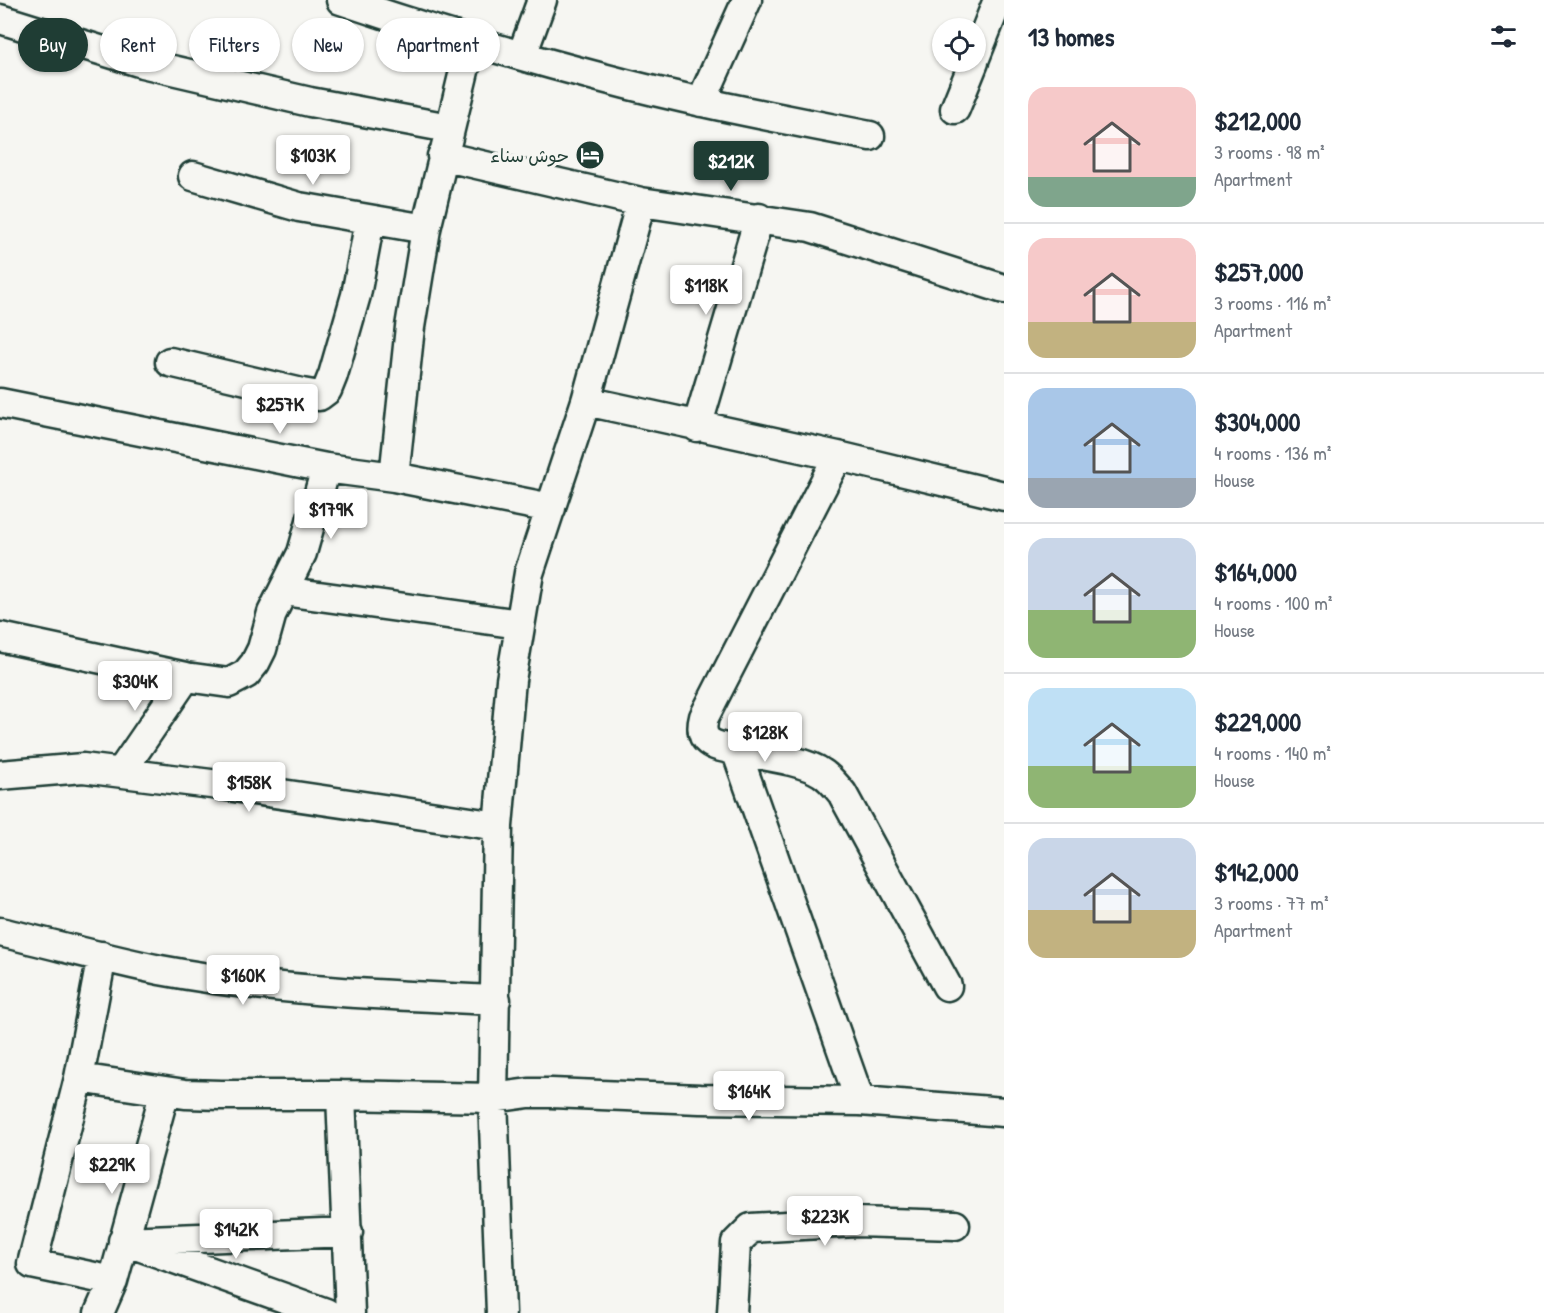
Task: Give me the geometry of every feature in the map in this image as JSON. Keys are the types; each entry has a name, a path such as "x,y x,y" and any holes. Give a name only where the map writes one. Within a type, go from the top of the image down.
{"street":[{"path":"341,0 397,18"},
{"path":"522,55 542,0"},
{"path":"701,102 747,0"},
{"path":"986,30 998,0"},
{"path":"0,20 142,63 310,102 450,128"},
{"path":"500,49 701,102 870,136"},
{"path":"394,477 410,327 426,229 464,72"},
{"path":"955,109 969,72"},
{"path":"442,156 641,202 810,227 1004,289"},
{"path":"193,176 279,202 426,229"},
{"path":"501,1313 493,1098 498,826 510,692 529,573 586,401 641,202"},
{"path":"697,427 759,218"},
{"path":"170,362 320,396 327,390 356,295 370,220"},
{"path":"586,401 838,456 1004,496"},
{"path":"0,403 326,468 394,477 551,508"},
{"path":"838,456 704,717 701,727 708,742 809,766 834,783 842,793 947,986"},
{"path":"0,637 186,677 229,683 246,674 262,649 272,613 302,553 326,468"},
{"path":"283,591 520,624"},
{"path":"122,772 186,677"},
{"path":"736,750 860,1101"},
{"path":"0,775 83,768 498,826"},
{"path":"0,932 160,970 248,983 367,994 496,1000"},
{"path":"102,956 79,1078 32,1264 113,1281"},
{"path":"79,1078 184,1094 493,1098 529,1093 551,1093 700,1099 860,1101 1004,1112"},
{"path":"99,1313 113,1281 165,1091"},
{"path":"341,1095 350,1313"},
{"path":"732,1313 736,1243 750,1228 856,1222 955,1225"},
{"path":"123,1241 348,1232"},
{"path":"123,1241 326,1313"}],"place":[{"name":"حوش سناء","path":"590,155"}]}
